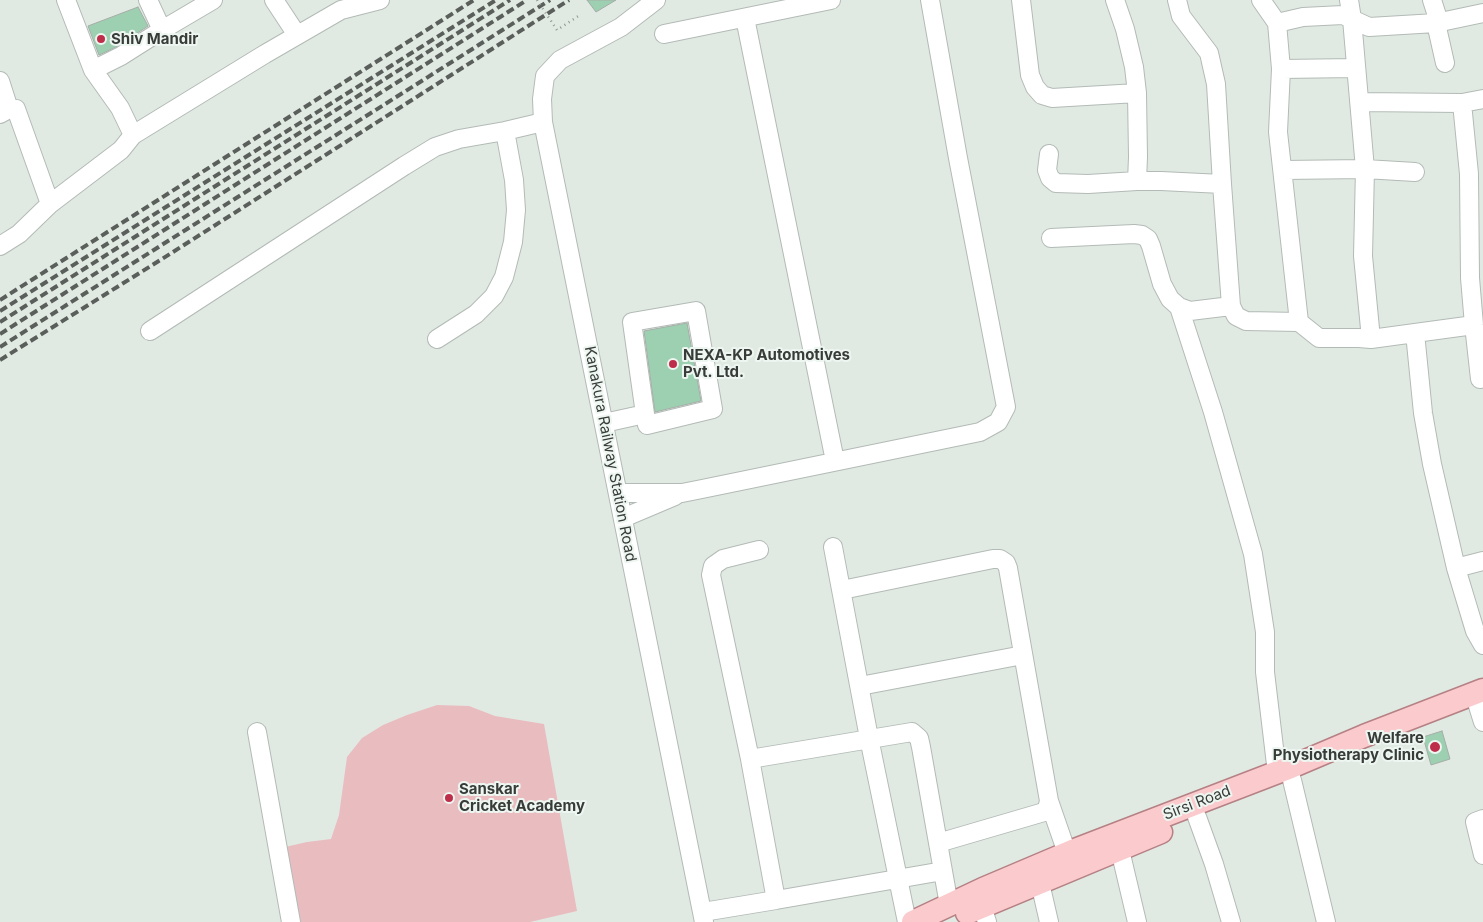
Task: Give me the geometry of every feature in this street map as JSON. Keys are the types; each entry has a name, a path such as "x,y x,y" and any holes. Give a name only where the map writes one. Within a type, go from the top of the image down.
{"main road":[{"name":"Sirsi Road","path":"948,914 985,914 1067,853 1482,706"},
{"name":"Sirsi Road","path":"913,922 948,914 1036,875 1120,850 1284,777"}],"street":[{"path":"66,0 92,70 120,108 133,135"},
{"path":"148,0 162,30"},
{"path":"92,70 121,56 213,0"},
{"path":"274,0 297,35"},
{"path":"0,246 19,234 50,204 121,150 133,135 341,10 380,0"},
{"name":"Kanakura Railway Station Road","path":"656,0 621,27 560,60 545,76 542,99 543,122 670,758 704,917"},
{"path":"664,34 832,0"},
{"path":"618,493 682,493 747,481 980,432 998,422 1006,407 930,0"},
{"path":"1021,0 1030,75 1035,87 1042,95 1052,98 1137,93"},
{"path":"1115,0 1125,29 1134,67 1137,93 1137,181"},
{"path":"1177,0 1182,16 1209,53 1216,84 1231,306 1236,316 1246,321 1299,322 1319,338 1371,339 1474,325"},
{"path":"1261,0 1276,23 1281,69 1278,132 1299,322"},
{"path":"1348,0 1352,19 1365,169 1363,256 1371,339"},
{"path":"1432,0 1445,63"},
{"path":"1276,23 1303,17 1343,15 1369,27 1437,23 1483,13"},
{"path":"745,18 835,461"},
{"path":"1281,69 1356,68"},
{"path":"0,81 4,111 16,109 50,204"},
{"path":"1359,102 1462,103 1483,100"},
{"path":"1462,103 1469,174 1469,229 1477,262 1470,278 1480,379"},
{"path":"150,331 395,171 436,148 459,139 543,122"},
{"path":"437,339 476,314 494,296 504,277 513,242 516,210 514,180 505,131"},
{"path":"1050,154 1047,170 1050,178 1056,183 1088,184 1137,181 1222,184"},
{"path":"1283,170 1365,169 1416,172"},
{"path":"1051,238 1134,234 1142,236 1148,239 1151,246 1162,284 1170,299 1179,307 1190,311 1231,306"},
{"path":"1179,307 1215,420 1253,554 1265,632 1265,672 1284,777 1326,922"},
{"path":"696,311 713,409 647,425 645,414 632,322 696,311"},
{"path":"1415,333 1423,413 1432,464 1456,568 1475,631 1483,645"},
{"path":"604,423 645,414"},
{"path":"623,518 682,493"},
{"path":"833,547 869,738 907,922"},
{"path":"759,550 723,559 713,566 711,574 750,759 776,900"},
{"path":"842,590 1000,559 1006,563 1049,801 1067,853"},
{"path":"1456,568 1483,560"},
{"path":"860,686 1023,655"},
{"path":"258,732 291,922"},
{"path":"750,759 912,732 919,738 943,871 948,914"},
{"path":"938,843 1044,812 1049,801"},
{"path":"1197,817 1214,864 1231,922"},
{"path":"1483,819 1475,822 1483,855"},
{"path":"1120,850 1137,922"},
{"path":"704,917 776,900 943,871"},
{"path":"1036,875 1049,922"}],"path":[{"path":"537,0 557,30 580,14"}],"shaded area":[{"name":"Sanskar Cricket Academy","path":"437,705 469,706 495,716 544,724 577,911 530,922 301,922 285,847 331,839 339,815 347,757 362,738 383,725"}],"building":[{"path":"587,0 616,0 596,12"},
{"path":"138,7 148,26 116,47 99,55 88,26"},
{"name":"NEXA-KP Automotives Pvt. Ltd.","path":"687,323 701,401 655,412 644,331"},
{"path":"1442,731 1450,759 1431,765 1423,737"}],"railway":[{"path":"0,300 474,0"},
{"path":"0,311 496,0"},
{"path":"0,322 510,0"},
{"path":"0,334 527,0"},
{"path":"0,347 550,0"},
{"path":"0,360 569,0"}],"place":[{"name":"Shiv Mandir","path":"101,39"},
{"name":"NEXA-KP Automotives Pvt. Ltd.","path":"673,364"},
{"name":"Welfare Physiotherapy Clinic","path":"1435,747"},
{"name":"Sanskar Cricket Academy","path":"449,798"}]}
